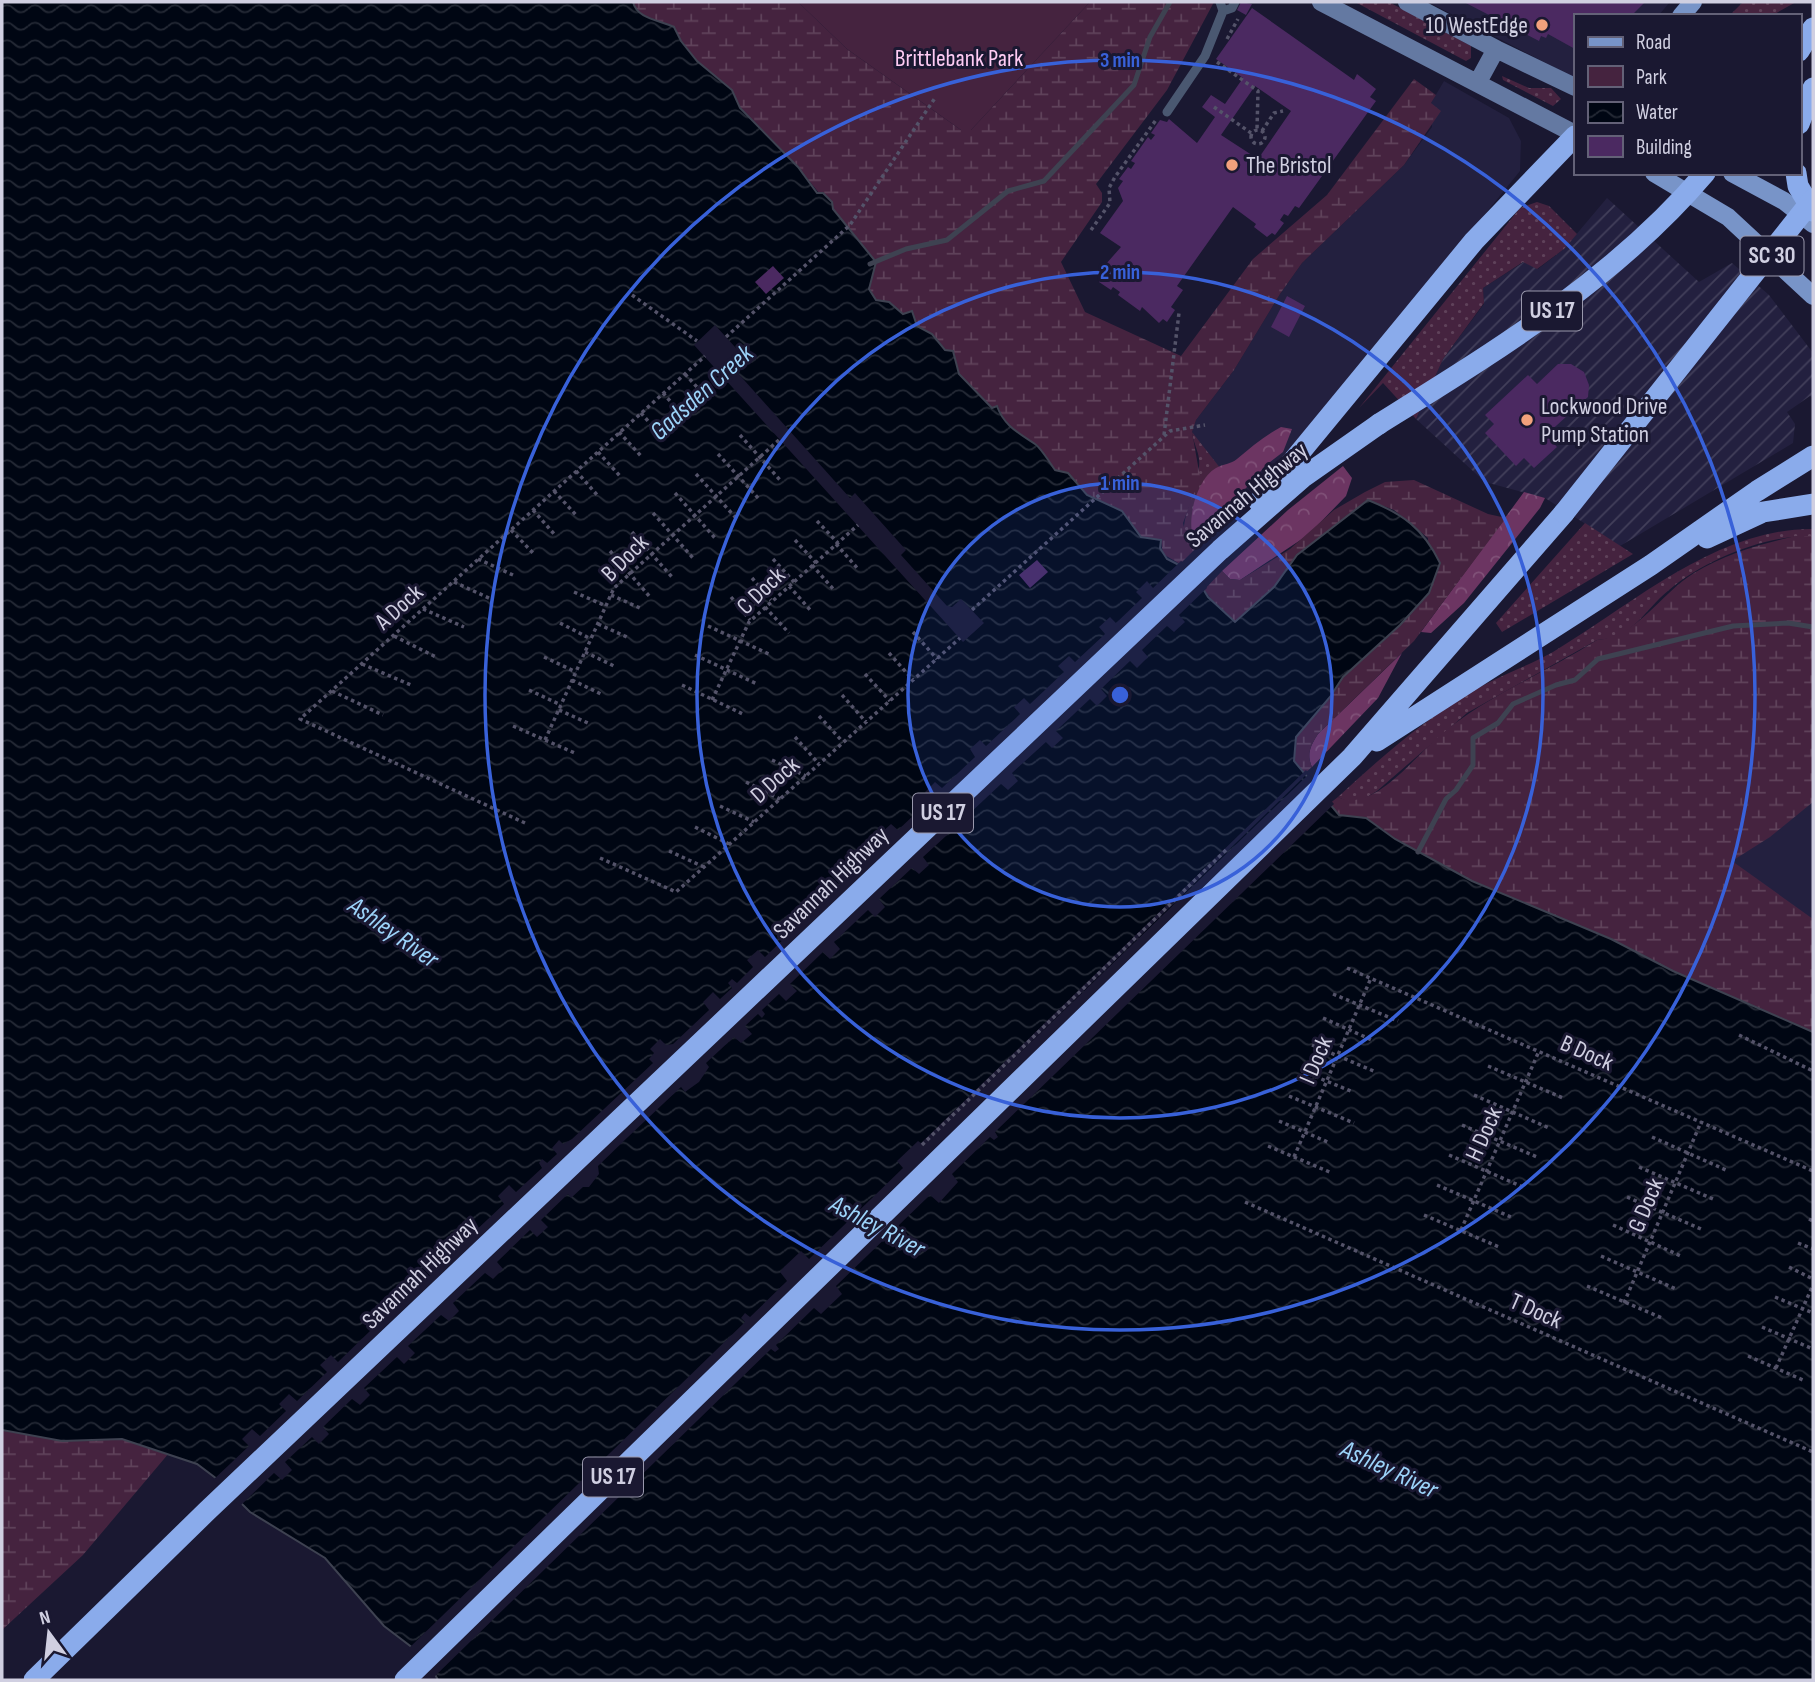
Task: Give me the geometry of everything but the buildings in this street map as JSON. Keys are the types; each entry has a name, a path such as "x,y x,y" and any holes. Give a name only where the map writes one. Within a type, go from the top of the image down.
{"highway":[{"path":"1801,48 1813,29"},
{"path":"1801,119 1813,88"},
{"path":"1220,550 1474,241 1574,136"},
{"name":"Savannah Highway","path":"34,1680 207,1511 1220,550 1302,478 1379,424 1478,362 1566,302 1642,240 1703,175"},
{"path":"1796,175 1798,186 1813,211"},
{"name":"US 17","path":"405,1680 1347,762 1564,513 1813,199"},
{"path":"1347,762 1461,684 1651,565 1734,506 1813,456"},
{"path":"1651,565 1763,512 1813,504"}],"main road":[{"path":"1321,2 1574,134"},
{"path":"1408,2 1574,87"},
{"path":"1478,82 1496,49"},
{"name":"SC 30","path":"1657,175 1728,217 1790,271 1813,296"},
{"name":"SC 30","path":"1736,175 1784,201 1813,224"}],"lane":[{"path":"1167,112 1205,56 1221,6 1232,8 1235,2"}],"path":[{"path":"1220,47 1238,23 1238,17"},
{"path":"1214,56 1214,60 1258,91 1260,130 1265,140 1259,144 1252,142 1251,133 1214,107"},
{"path":"726,337 850,225 935,98"},
{"path":"1251,133 1260,130 1275,113 1283,111"},
{"path":"1091,230 1110,203 1110,188 1115,177 1159,117 1167,112"},
{"path":"632,295 698,341"},
{"path":"1164,437 1179,313"},
{"name":"A Dock","path":"525,823 300,719 705,356"},
{"path":"684,374 706,397"},
{"path":"663,393 684,417"},
{"path":"641,413 662,437"},
{"path":"972,610 1170,432 1205,425"},
{"path":"619,432 641,456"},
{"path":"740,435 780,480"},
{"name":"B Dock","path":"545,740 611,595 630,573 780,439"},
{"path":"598,452 620,476"},
{"path":"718,454 759,499"},
{"path":"576,471 598,496"},
{"path":"696,474 737,519"},
{"path":"554,491 576,515"},
{"path":"675,493 715,538"},
{"path":"533,510 555,535"},
{"path":"653,513 694,558"},
{"path":"817,520 859,570"},
{"name":"C Dock","path":"712,700 750,620 858,525"},
{"path":"511,530 534,554"},
{"path":"632,531 672,577"},
{"path":"795,540 835,591"},
{"path":"610,551 650,597"},
{"path":"478,559 513,575"},
{"path":"773,559 794,582"},
{"path":"752,578 772,601"},
{"path":"453,582 491,599"},
{"path":"789,586 812,612"},
{"path":"574,592 606,606"},
{"path":"611,595 642,609"},
{"path":"731,597 750,620"},
{"path":"765,607 789,633"},
{"path":"424,609 464,627"},
{"path":"560,623 591,639"},
{"path":"598,624 629,638"},
{"path":"708,626 771,654"},
{"path":"913,632 937,659"},
{"path":"393,636 436,657"},
{"name":"D Dock","path":"600,858 676,892 960,638"},
{"path":"585,652 616,667"},
{"path":"889,653 914,680"},
{"path":"695,655 757,684"},
{"path":"544,657 576,672"},
{"path":"362,664 411,685"},
{"path":"866,674 890,701"},
{"path":"572,680 603,695"},
{"path":"682,685 743,713"},
{"path":"529,690 590,724"},
{"path":"332,691 383,715"},
{"path":"842,695 866,722"},
{"path":"819,716 843,742"},
{"path":"513,726 577,754"},
{"path":"795,737 819,764"},
{"path":"772,760 806,776"},
{"path":"746,782 780,799"},
{"path":"720,806 754,822"},
{"path":"695,828 729,844"},
{"path":"922,1145 1228,849"},
{"path":"669,851 704,867"},
{"name":"B Dock","path":"1347,968 1813,1171"},
{"name":"I Dock","path":"1294,1157 1371,978"},
{"path":"1333,994 1398,1021"},
{"path":"1323,1018 1374,1041"},
{"path":"1739,1035 1813,1071"},
{"path":"1312,1045 1376,1072"},
{"name":"H Dock","path":"1461,1230 1539,1051"},
{"path":"1488,1066 1563,1098"},
{"path":"1302,1070 1353,1092"},
{"path":"1474,1095 1549,1128"},
{"path":"1289,1096 1354,1123"},
{"path":"1279,1121 1331,1143"},
{"name":"G Dock","path":"1624,1303 1701,1122"},
{"path":"1462,1125 1537,1157"},
{"path":"1652,1137 1726,1170"},
{"path":"1268,1146 1332,1173"},
{"path":"1449,1155 1523,1187"},
{"path":"1639,1167 1713,1199"},
{"path":"1437,1185 1511,1217"},
{"path":"1627,1197 1700,1229"},
{"name":"T Dock","path":"1245,1202 1813,1452"},
{"path":"1424,1214 1499,1247"},
{"path":"1613,1226 1683,1257"},
{"path":"1798,1243 1813,1250"},
{"path":"1601,1255 1676,1289"},
{"path":"1789,1267 1813,1279"},
{"path":"1776,1368 1813,1285"},
{"path":"1587,1286 1662,1318"},
{"path":"1775,1297 1813,1314"},
{"path":"1762,1326 1813,1349"},
{"path":"1748,1356 1803,1380"}],"shaded area":[{"path":"1428,2 1670,2 1660,14 1574,14 1574,77"},
{"path":"1444,81 1509,118 1521,141 1520,171 1285,461 1247,502 1196,440 1192,432 1196,420 1234,370 1302,263 1404,165 1432,127 1431,103"},
{"path":"1607,198 1699,282 1732,263 1769,295 1813,353 1813,398 1810,396 1787,412 1795,424 1793,443 1620,546 1545,498 1485,482 1416,419 1443,359 1484,304 1483,288 1524,262 1538,269 1564,249"},
{"path":"1813,801 1813,930 1732,861"}],"green space":[{"path":"633,2 798,2 847,49 961,130 971,130 1090,2 1214,2 1167,90 1096,184 1102,193 1102,202 1061,262 1085,312 1181,356 1253,259 1327,195 1414,79 1436,95 1431,103 1441,111 1404,165 1302,263 1234,370 1196,420 1192,432 1200,477 1183,523 1190,554 1180,564 1163,554 1161,540 1141,537 1122,511 1087,495 1068,473 1055,470 1038,446 1004,419 998,406 992,409 959,374 955,361 938,340 917,326 912,311 903,314 882,300 876,300 869,289 875,262 798,167 740,108 732,90 697,61 674,27 644,16 635,8"},
{"name":"Brittlebank Park","path":"798,2 1090,2 971,130 961,130 847,49"},
{"path":"1355,2 1389,2 1471,46 1471,58 1466,61"},
{"path":"1743,2 1796,2 1775,14 1731,14"},
{"path":"1502,76 1529,88 1551,88 1561,99 1553,106 1503,80"},
{"path":"1537,202 1549,206 1577,234 1564,249 1537,269 1523,262 1483,288 1484,303 1443,359 1416,419 1383,383 1359,408 1520,208"},
{"path":"1281,427 1292,429 1283,452 1266,465 1200,540 1193,537 1191,520 1195,500 1209,473 1235,461"},
{"path":"1192,432 1242,496 1221,524 1190,554 1185,542 1185,518 1199,471 1199,459"},
{"path":"1343,466 1352,478 1346,496 1308,535 1240,580 1230,579 1222,571 1288,510"},
{"path":"1414,480 1488,514 1506,518 1414,641 1318,734 1310,750 1312,767 1304,774 1294,761 1295,737 1330,697 1343,677 1400,625 1429,593 1428,538 1394,510 1368,500 1297,555 1274,587 1235,623 1225,616 1204,590 1222,571 1230,579 1240,580 1290,549 1334,510 1365,492 1385,482"},
{"path":"1524,492 1545,498 1540,508 1464,603 1431,633 1421,632"},
{"path":"1585,523 1633,554 1502,632 1496,623"},
{"path":"1813,529 1813,536 1757,544 1700,568 1669,590 1629,629 1610,638 1597,640 1467,713 1377,791 1354,801 1338,797 1404,739 1457,700 1553,652 1676,572 1743,541 1777,532"},
{"path":"1796,536 1813,536 1813,802 1770,837 1732,861 1813,919 1813,1032 1673,971 1611,939 1472,881 1395,839 1366,818 1339,815 1329,804 1338,797 1351,800 1364,798 1377,791 1391,782 1455,723 1597,640 1624,631 1694,573 1744,550"},
{"path":"1402,653 1378,698 1312,767 1310,750 1318,734"},
{"path":"2,1430 62,1441 122,1439 169,1453 83,1555 2,1630"}],"water":[{"name":"Ashley River","path":"2,2 633,2 635,8 644,16 674,27 697,61 732,90 740,108 798,167 817,193 823,193 832,202 833,209 876,262 869,289 876,300 889,302 903,314 912,311 917,326 932,334 945,350 953,351 959,374 992,408 997,406 1013,428 1043,452 1055,470 1068,473 1087,495 1122,511 1141,537 1161,540 1160,548 1167,559 1193,572 1208,597 1235,622 1274,587 1297,555 1368,500 1402,517 1419,531 1440,563 1429,593 1400,625 1343,677 1296,737 1294,761 1339,815 1366,818 1395,839 1472,881 1611,939 1673,971 1813,1032 1813,1680 438,1680 426,1658 384,1626 325,1558 250,1512 217,1479 197,1464 122,1439 62,1441 2,1430"}],"pier":[{"path":"715,325 745,358 736,367 736,371 850,498 855,493 906,550 901,555 947,606 952,607 961,599 984,623 963,642 694,345"},
{"path":"1181,561 1196,570 1207,588 1179,615 1185,622 1174,632 1167,626 1142,650 1148,657 1137,668 1130,661 1101,689 1107,696 1097,706 1090,699 1056,731 1063,738 1052,748 1046,742 1012,773 1018,781 1008,790 1001,784 968,815 974,822 963,833 957,826 923,857 929,865 919,874 912,868 879,899 885,907 875,917 868,910 834,942 840,949 830,959 823,952 790,984 797,991 786,1001 779,994 762,1010 765,1014 762,1018 758,1014 745,1026 752,1034 741,1043 734,1037 706,1063 709,1067 699,1082 685,1092 681,1087 598,1166 599,1174 589,1187 583,1187 571,1198 568,1194 541,1220 548,1227 537,1237 530,1230 497,1262 503,1269 493,1279 485,1273 453,1303 459,1311 449,1321 441,1315 408,1346 415,1353 404,1364 397,1357 364,1388 370,1395 360,1405 352,1399 323,1427 329,1434 319,1444 312,1437 285,1462 292,1470 282,1480 274,1473 240,1506 213,1480 249,1446 242,1439 252,1429 260,1436 286,1411 279,1404 289,1394 297,1401 327,1372 320,1365 331,1355 338,1362 371,1330 365,1322 375,1312 383,1319 415,1289 408,1281 419,1271 427,1278 460,1246 453,1239 464,1228 471,1235 504,1204 498,1196 509,1185 516,1192 542,1168 539,1163 542,1159 547,1163 557,1154 552,1148 559,1140 563,1144 572,1139 653,1063 649,1059 654,1053 650,1049 660,1039 666,1045 673,1044 709,1010 703,1002 713,992 720,999 732,988 728,983 732,979 737,983 753,967 747,960 758,950 765,957 798,925 792,918 802,908 809,915 842,883 836,876 846,866 853,872 887,840 881,833 891,824 898,830 931,799 925,792 935,782 942,788 975,757 970,749 980,740 986,746 1020,714 1014,707 1024,698 1030,704 1064,672 1058,666 1069,656 1075,662 1105,634 1099,627 1110,617 1116,623 1142,598 1136,592 1147,581 1153,588"},
{"path":"1306,770 1308,773 967,1104 1309,774 1334,804 995,1132 998,1137 994,1140 990,1137 952,1174 958,1182 939,1203 930,1195 836,1286 842,1294 821,1314 814,1308 776,1345 779,1349 775,1352 771,1349 433,1678 423,1660 408,1649 745,1322 741,1318 745,1313 750,1317 787,1281 780,1272 784,1267 801,1251 809,1259 903,1168 897,1161 918,1141 921,1143"}],"waterway":[{"name":"Gadsden Creek","path":"870,264 906,249 947,240 1008,191 1044,181 1134,85 1150,37 1170,2"},
{"path":"1418,852 1446,799 1456,790 1473,765 1473,738 1498,723 1513,704 1556,685 1575,680 1598,659 1733,626 1788,623 1813,627"}],"place":[{"name":"10 WestEdge","path":"1542,25"},
{"name":"The Bristol","path":"1232,165"},
{"name":"Lockwood Drive Pump Station","path":"1527,420"}]}
